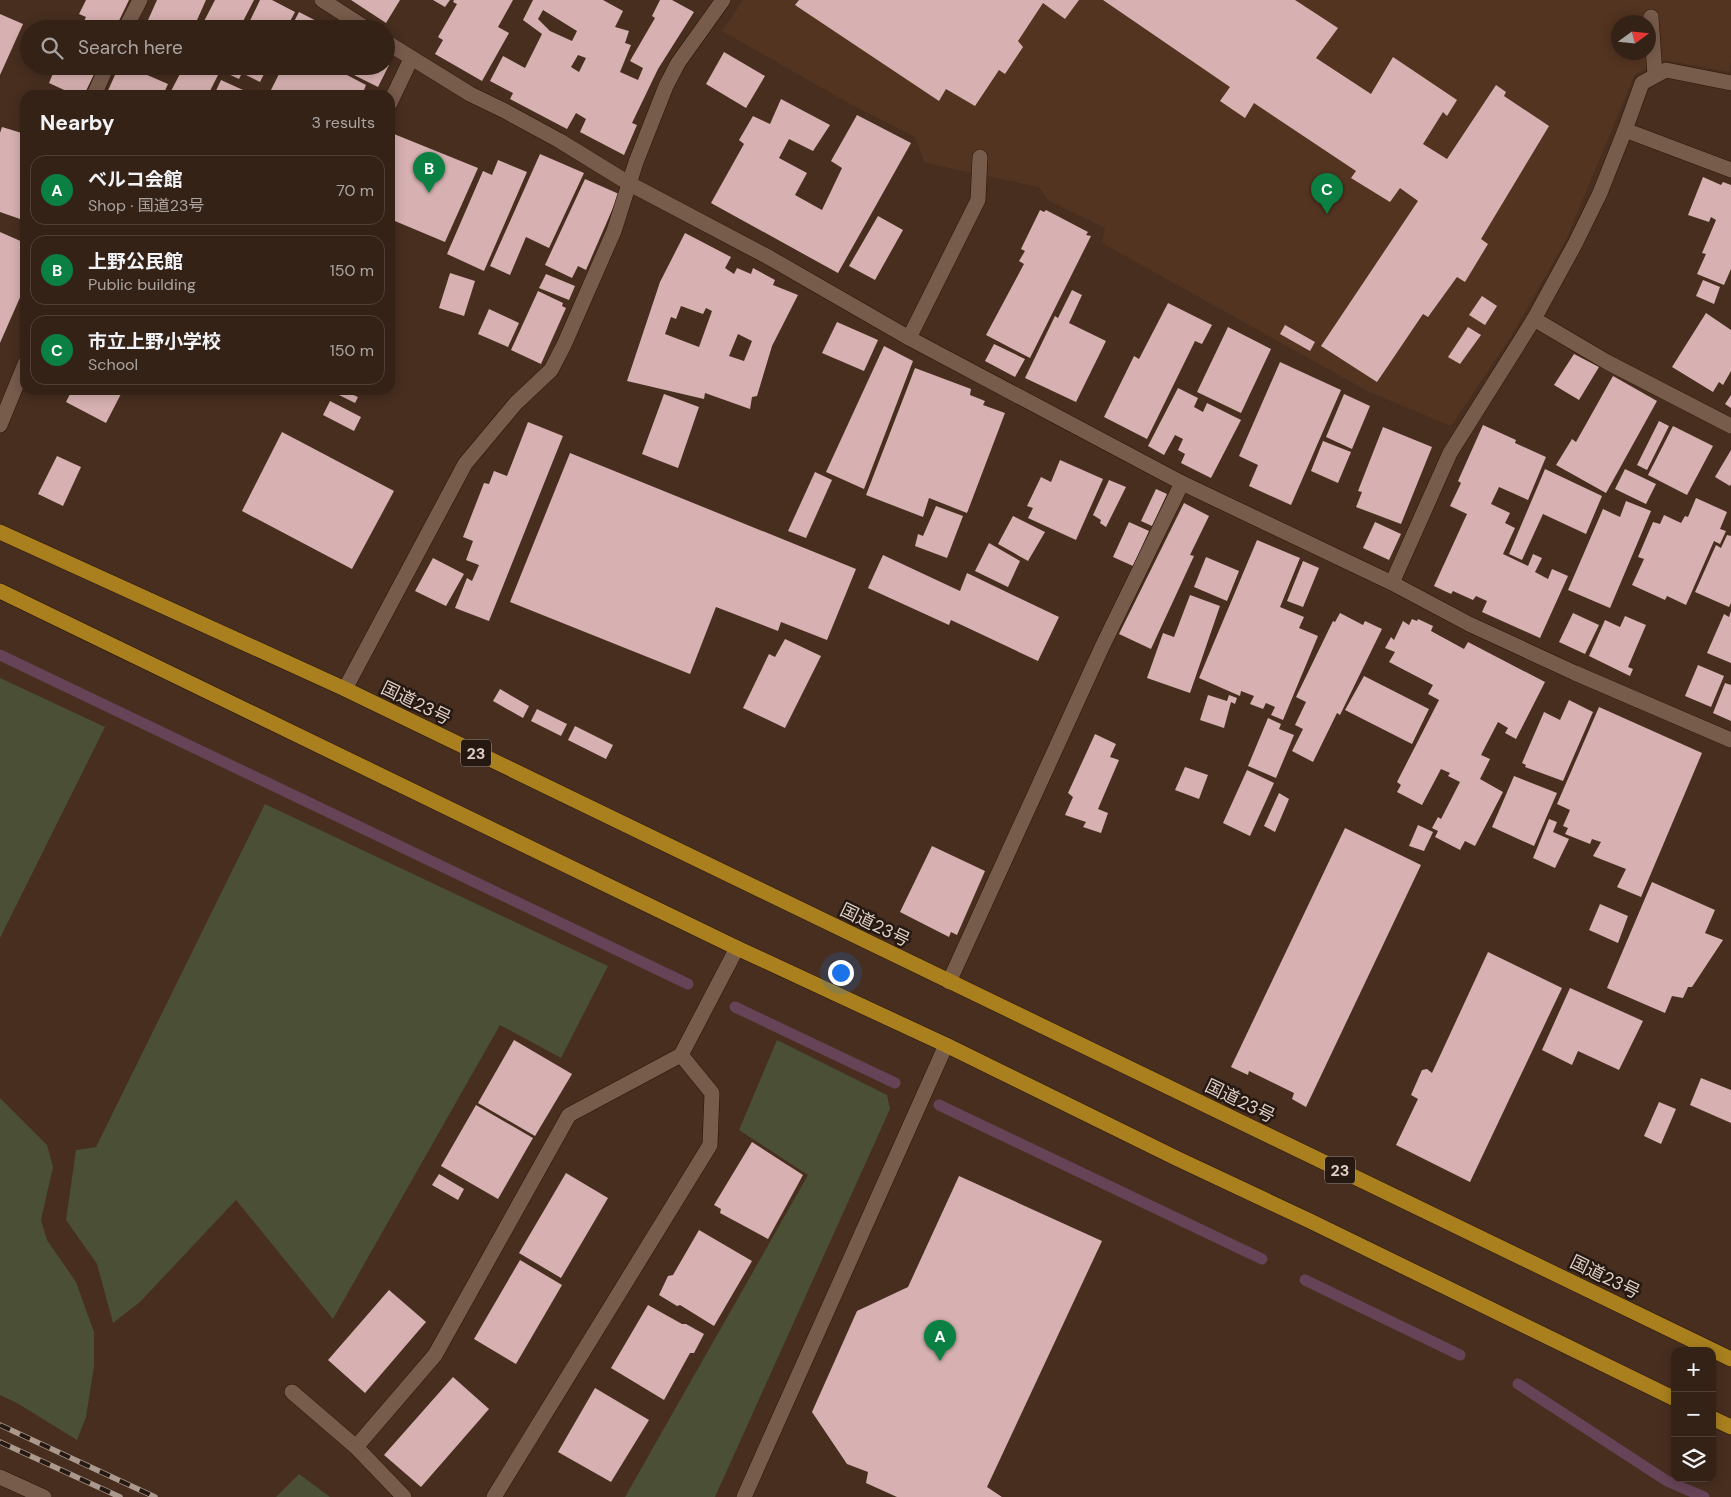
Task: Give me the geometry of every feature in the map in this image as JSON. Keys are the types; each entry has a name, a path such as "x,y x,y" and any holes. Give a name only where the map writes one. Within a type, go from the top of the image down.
{"highway":[{"name":"国道23号","path":"0,532 345,689 1731,1359"},
{"path":"0,591 737,948 946,1045 1671,1397"},
{"path":"1716,1420 1731,1427"}],"street":[{"path":"130,20 140,0"},
{"path":"322,0 353,20"},
{"path":"345,689 465,464 516,403 551,370 614,232 636,162 670,79 678,63 724,0"},
{"path":"395,48 470,94 560,141 630,184 770,258 910,338 1182,483 1392,583 1487,632 1731,740"},
{"path":"395,93 411,59"},
{"path":"1654,60 1655,75"},
{"path":"1392,583 1450,453 1534,319 1575,244 1600,193 1642,83 1666,70 1731,83"},
{"path":"96,90 103,75"},
{"path":"1625,130 1731,170"},
{"path":"910,338 978,200 980,157"},
{"path":"1534,319 1607,362 1731,426"},
{"path":"0,424 20,376"},
{"path":"949,982 1102,647 1182,483"},
{"path":"356,1447 435,1355 568,1115 681,1055 737,948"},
{"path":"744,1497 946,1045"},
{"path":"494,1497 710,1144 712,1092 681,1055"},
{"path":"292,1392 356,1447 404,1497"},
{"path":"0,1477 44,1497"}],"shaded area":[{"path":"743,0 1731,0 1731,61 1729,72 1664,60 1635,74 1566,240 1512,335 1451,426 1369,392 1102,243 1105,228 1049,201 1039,187 925,163 915,137 852,105 722,31"}],"green space":[{"path":"0,678 105,727 0,938"},
{"path":"265,804 608,966 561,1058 500,1025 333,1319 236,1200 140,1302 113,1323 97,1264 66,1220 76,1150 96,1147"},
{"path":"777,1040 887,1095 890,1109 715,1497 625,1497 808,1175 739,1130"},
{"path":"0,1098 47,1145 53,1167 41,1220 47,1240 76,1282 94,1332 94,1366 86,1417 77,1440 17,1403 0,1395"},
{"path":"299,1474 330,1497 276,1497"}],"building":[{"path":"86,0 129,0 119,20 84,20 86,17 79,14"},
{"path":"157,0 206,0 197,20 148,20"},
{"path":"215,0 254,0 244,20 205,20"},
{"path":"260,0 272,0 295,12 291,20 250,20"},
{"path":"351,0 400,0 388,20 381,20"},
{"path":"433,0 450,0 445,7"},
{"path":"454,0 513,0 498,27 509,33 482,81 435,54 443,40 438,37 457,4 453,2"},
{"path":"533,0 603,0 623,11 615,27 629,31 625,43 631,45 620,72 638,80 643,68 630,61 655,18 652,16 660,0 672,0 694,12 658,69 632,123 637,125 624,155 580,132 586,119 576,113 567,129 510,99 513,93 490,81 503,56 525,68 542,34 523,20","holes":["543,10 577,31 572,41 550,31 538,19","578,55 586,58 579,72 571,67"]},
{"path":"799,0 1079,0 1065,19 1043,3 1018,41 1023,47 1005,74 999,70 975,106 946,89 939,101 795,5"},
{"path":"1103,0 1295,0 1338,28 1316,58 1371,94 1393,57 1457,100 1447,116 1443,112 1423,144 1447,159 1496,85 1506,92 1504,96 1549,126 1481,239 1488,244 1465,282 1457,277 1428,317 1423,314 1377,382 1321,346 1418,201 1400,188 1390,202 1351,178 1356,171 1254,103 1245,118 1220,101 1230,87"},
{"path":"299,12 315,20 295,20"},
{"path":"0,14 20,23 20,31 0,75"},
{"path":"724,52 765,76 746,108 706,84"},
{"path":"52,75 94,75 86,90 64,90 49,83"},
{"path":"115,75 147,75 168,84 165,90 108,90"},
{"path":"179,75 218,75 210,90 172,90"},
{"path":"230,75 241,75 239,79"},
{"path":"246,75 264,75 260,82"},
{"path":"278,75 347,75 366,85 364,90 271,90"},
{"path":"354,75 384,75 378,87"},
{"path":"221,80 243,90 216,90"},
{"path":"781,99 830,125 813,151 789,139 779,158 807,173 795,195 822,210 842,168 831,161 857,115 911,143 838,273 711,203 744,144 739,140 753,116 770,124"},
{"path":"2,127 20,132 20,219 0,212 0,133"},
{"path":"395,134 478,168 445,242 395,221"},
{"path":"540,154 584,173 549,248 526,237 510,275 490,266"},
{"path":"498,160 527,172 484,271 447,254 483,171 492,175"},
{"path":"1703,177 1721,185 1723,182 1731,185 1731,269 1724,285 1697,274 1706,254 1702,253 1716,220 1711,217 1709,222 1688,215"},
{"path":"585,179 619,194 586,270 578,266 572,278 545,265"},
{"path":"1040,210 1044,212 1046,210 1088,232 1086,235 1091,236 1030,358 986,335 1024,264 1019,261 1025,251 1021,249"},
{"path":"878,216 903,230 875,280 849,266"},
{"path":"0,232 20,241 20,297 0,343"},
{"path":"685,233 731,257 725,268 734,274 737,268 751,274 753,268 775,280 773,285 798,295 772,346 757,396 752,397 750,409 705,393 704,399 627,381 660,282","holes":["681,306 703,314 706,308 712,311 699,347 665,334 671,317 676,319","738,334 752,341 744,361 729,356"]},
{"path":"450,273 475,281 464,316 439,308"},
{"path":"546,274 575,286 569,300 539,288"},
{"path":"1703,280 1720,287 1714,304 1696,296"},
{"path":"1072,290 1082,295 1069,323 1106,341 1076,402 1025,378 1055,316 1058,318"},
{"path":"538,291 563,303 562,306 566,308 541,364 511,350"},
{"path":"1482,296 1497,306 1485,325 1469,315"},
{"path":"1168,303 1212,325 1202,344 1195,341 1147,439 1104,417 1134,356 1139,359"},
{"path":"489,309 519,323 508,347 478,334"},
{"path":"1706,313 1731,330 1731,371 1723,385 1719,382 1713,392 1672,367"},
{"path":"837,322 878,340 864,371 822,353"},
{"path":"1285,325 1315,342 1310,351 1280,334"},
{"path":"1228,327 1271,349 1241,413 1197,392"},
{"path":"1468,327 1481,335 1460,364 1448,357"},
{"path":"994,344 1025,359 1015,377 985,361"},
{"path":"884,346 913,361 864,489 826,472"},
{"path":"1574,354 1599,367 1579,400 1554,385"},
{"path":"1280,362 1341,390 1291,505 1249,486 1258,465 1239,456"},
{"path":"915,368 971,389 970,395 985,401 983,405 1005,413 967,513 929,498 923,517 866,495"},
{"path":"1613,376 1657,401 1606,493 1556,465 1572,439 1576,442"},
{"path":"1178,388 1198,398 1194,407 1203,412 1207,403 1241,420 1211,478 1181,463 1185,454 1178,450 1183,439 1175,435 1164,455 1148,446"},
{"path":"664,394 699,407 678,468 642,454"},
{"path":"1344,394 1370,406 1352,449 1326,437"},
{"path":"70,395 120,395 106,423 66,402"},
{"path":"339,395 354,395 358,397 355,403"},
{"path":"1731,395 1731,408 1725,404"},
{"path":"330,401 361,417 354,431 323,415"},
{"path":"1659,421 1669,426 1647,470 1637,465"},
{"path":"528,422 563,436 489,621 455,608 467,578 472,581 479,565 466,560 473,541 463,537 484,483 489,484 494,471 507,476"},
{"path":"1483,425 1516,440 1515,443 1546,457 1528,500 1499,487 1491,504 1510,513 1505,523 1515,528 1503,554 1528,566 1533,554 1542,558 1535,572 1548,579 1552,569 1568,576 1540,638 1482,612 1487,601 1476,596 1473,600 1453,591 1451,594 1434,586 1467,514 1450,506 1461,483 1458,481"},
{"path":"1673,426 1713,446 1687,495 1648,475"},
{"path":"1383,427 1432,447 1401,524 1356,507 1362,492 1358,491"},
{"path":"282,432 394,491 352,569 242,511"},
{"path":"1323,441 1351,452 1338,483 1311,471"},
{"path":"1731,450 1731,484 1730,486 1715,477"},
{"path":"570,453 856,569 827,640 781,622 778,631 716,607 690,674 510,602"},
{"path":"57,456 81,467 63,506 38,494"},
{"path":"1060,460 1103,479 1076,540 1028,518 1033,508 1027,506 1041,477 1051,482"},
{"path":"1545,469 1602,496 1586,534 1543,514 1522,560 1509,554"},
{"path":"1625,469 1656,484 1646,504 1615,489"},
{"path":"815,472 832,480 806,538 788,531"},
{"path":"1109,480 1126,487 1106,527 1100,523 1101,520 1093,515"},
{"path":"1156,489 1167,494 1152,526 1141,521"},
{"path":"1696,498 1727,512 1720,529 1726,531 1720,544 1714,541 1686,605 1667,596 1665,600 1632,585 1644,559 1638,557 1653,522 1660,524 1664,515 1681,523 1685,516 1688,517"},
{"path":"1626,501 1651,511 1610,608 1568,590 1603,509 1620,517"},
{"path":"1184,503 1209,516 1190,555 1194,556 1151,649 1119,634"},
{"path":"936,506 963,516 947,558 915,546 918,534 923,536"},
{"path":"1013,516 1045,532 1028,561 998,544"},
{"path":"1129,522 1149,531 1133,566 1113,557"},
{"path":"1375,522 1401,534 1389,560 1363,548"},
{"path":"1727,535 1731,536 1731,603 1729,607 1695,592 1716,545 1721,548"},
{"path":"1257,540 1300,558 1280,607 1304,617 1299,628 1318,636 1283,720 1271,715 1275,707 1266,703 1263,709 1250,704 1254,696 1241,691 1240,696 1199,678"},
{"path":"989,543 1020,561 1008,587 975,571"},
{"path":"883,555 960,591 967,573 1059,617 1038,661 951,620 949,625 868,588"},
{"path":"1206,557 1239,571 1227,601 1194,587"},
{"path":"433,558 464,574 446,606 415,591"},
{"path":"1303,561 1319,568 1303,607 1287,601"},
{"path":"1190,595 1220,606 1190,693 1147,678 1163,633 1174,637"},
{"path":"1731,611 1731,663 1707,653 1724,614 1729,617"},
{"path":"1340,613 1363,625 1365,621 1382,629 1340,715 1337,713 1313,762 1292,751 1303,729 1295,725 1306,702 1296,697 1333,621 1335,622"},
{"path":"1573,613 1599,625 1585,654 1559,642"},
{"path":"1625,616 1646,625 1628,667 1633,669 1630,676 1589,656 1605,620 1620,627"},
{"path":"1412,619 1417,621 1418,619 1433,626 1431,631 1464,649 1468,642 1545,682 1516,739 1505,733 1508,728 1498,722 1481,755 1490,759 1480,779 1503,792 1475,846 1465,841 1460,850 1435,837 1438,831 1432,828 1438,817 1441,819 1460,782 1448,776 1450,773 1441,769 1422,805 1397,792 1401,785 1397,782 1439,700 1428,694 1433,685 1389,662 1395,652 1385,648 1391,637 1394,640 1403,621 1409,625"},
{"path":"785,639 821,656 785,728 743,708 769,654 775,657"},
{"path":"1698,665 1724,676 1711,707 1685,696"},
{"path":"1364,676 1429,709 1412,744 1345,710"},
{"path":"1725,683 1731,685 1731,721 1713,713"},
{"path":"500,689 529,706 523,718 493,701"},
{"path":"1208,695 1227,701 1229,695 1237,698 1235,704 1231,702 1224,728 1200,720"},
{"path":"1569,700 1593,712 1563,781 1525,767 1526,765 1522,763 1544,712 1560,720"},
{"path":"1599,707 1702,753 1641,897 1617,887 1626,869 1593,856 1601,842 1592,839 1590,844 1565,834 1568,828 1563,826 1570,810 1557,804"},
{"path":"537,709 567,724 561,736 531,721"},
{"path":"1268,718 1281,724 1279,729 1294,735 1276,778 1248,766"},
{"path":"575,726 613,745 606,759 568,740"},
{"path":"1095,734 1116,744 1110,757 1119,760 1098,809 1108,813 1101,833 1083,827 1086,822 1065,815 1073,797 1068,793"},
{"path":"1185,767 1208,775 1199,799 1175,790"},
{"path":"1247,770 1274,783 1250,836 1223,823"},
{"path":"1514,776 1557,793 1534,846 1492,827"},
{"path":"1279,793 1289,799 1275,832 1264,826"},
{"path":"1549,819 1557,822 1553,832 1569,839 1555,868 1533,858"},
{"path":"1418,825 1433,832 1424,851 1409,846"},
{"path":"1345,828 1421,865 1306,1107 1292,1099 1294,1093 1249,1071 1248,1075 1231,1067"},
{"path":"932,846 985,871 957,935 951,932 949,937 900,912"},
{"path":"1652,882 1715,910 1705,933 1723,940 1692,987 1688,987 1683,998 1672,996 1665,1013 1607,988"},
{"path":"1600,904 1628,916 1618,943 1589,930"},
{"path":"1488,952 1562,988 1470,1182 1396,1145 1418,1099 1411,1095 1422,1070 1427,1069 1432,1073"},
{"path":"1570,988 1643,1021 1619,1070 1578,1051 1572,1065 1542,1050"},
{"path":"514,1040 572,1074 535,1136 478,1103"},
{"path":"1701,1078 1731,1090 1731,1123 1690,1105"},
{"path":"1659,1102 1676,1109 1661,1144 1644,1136"},
{"path":"476,1105 533,1138 498,1199 441,1166"},
{"path":"752,1142 803,1175 768,1239 720,1213 721,1209 714,1205"},
{"path":"566,1173 608,1198 561,1278 519,1253"},
{"path":"439,1174 464,1189 458,1200 432,1185"},
{"path":"959,1176 1102,1241 987,1487 1002,1497 897,1497 866,1483 868,1472 847,1464 812,1412 857,1311 908,1287"},
{"path":"699,1230 752,1261 714,1326 680,1305 677,1306 659,1295 668,1276 673,1275"},
{"path":"520,1260 562,1285 516,1364 474,1339"},
{"path":"389,1290 426,1322 365,1393 328,1360"},
{"path":"648,1305 704,1334 694,1353 690,1353 664,1400 611,1368"},
{"path":"453,1377 489,1409 421,1487 384,1455"},
{"path":"595,1388 649,1420 611,1482 558,1452"}],"waterway":[{"path":"0,655 688,984"},
{"path":"735,1007 895,1083"},
{"path":"939,1105 1262,1259"},
{"path":"1305,1280 1460,1355"},
{"path":"1518,1384 1667,1481 1704,1497"}],"railway":[{"path":"0,1425 155,1497"},
{"path":"0,1442 120,1497"}],"place":[{"name":"上野公民館","path":"429,193"},
{"name":"市立上野小学校","path":"1327,214"},
{"name":"ベルコ会館","path":"940,1361"}]}
